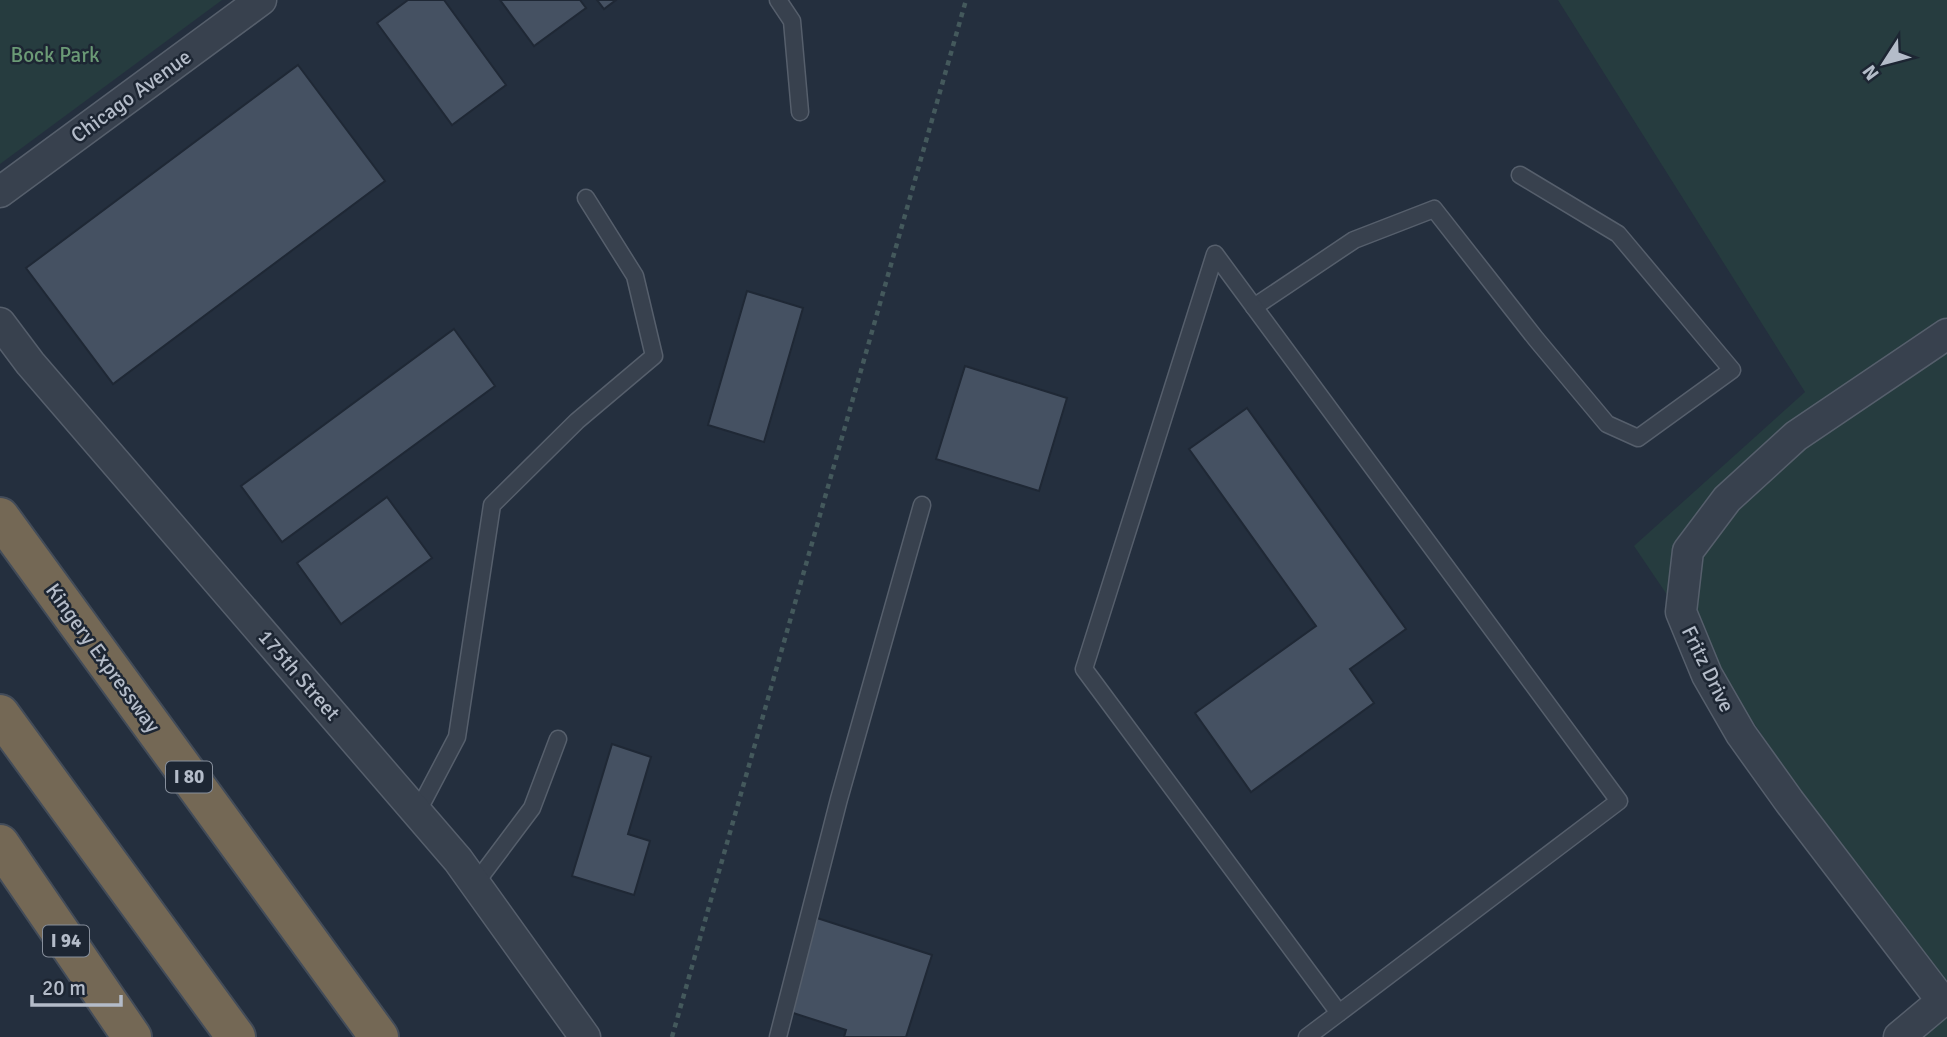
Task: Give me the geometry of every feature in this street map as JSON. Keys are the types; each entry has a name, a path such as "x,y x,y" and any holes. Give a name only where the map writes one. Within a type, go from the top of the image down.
{"highway":[{"name":"Kingery Expressway","path":"0,517 379,1037"},
{"path":"0,714 236,1037"},
{"name":"I 94","path":"0,844 132,1037"}],"street":[{"name":"Chicago Avenue","path":"0,192 261,0"},
{"name":"175th Street","path":"0,323 39,373 458,860 585,1037"},
{"name":"Fritz Drive","path":"1899,1037 1942,1001 1741,734 1707,675 1681,612 1688,551 1727,499 1796,436 1947,334"}],"lane":[{"path":"778,0 792,21 800,112"},
{"path":"1254,307 1354,240 1434,209 1607,424 1638,438 1732,370 1618,234 1520,175"},
{"path":"417,813 457,737 492,505 577,421 654,356 635,276 586,198"},
{"path":"1307,1037 1339,1013 1619,801 1215,254 1084,669 1339,1013"},
{"path":"778,1037 839,799 922,505"},
{"path":"475,884 533,808 558,739"}],"path":[{"path":"672,1037 966,0"}],"green space":[{"name":"Bock Park","path":"0,0 222,0 0,164"},
{"path":"1558,0 1947,0 1947,1037 1893,1037 1942,1001 1634,546 1805,392"}],"building":[{"path":"408,0 444,0 506,85 452,125 377,23"},
{"path":"500,0 580,0 586,8 534,46"},
{"path":"597,0 616,0 604,9"},
{"path":"298,65 385,181 113,384 26,268"},
{"path":"747,291 803,308 764,442 708,425"},
{"path":"454,329 495,386 282,542 241,486"},
{"path":"965,366 1067,398 1039,491 936,459"},
{"path":"1247,408 1406,629 1350,669 1374,703 1251,792 1195,713 1316,626 1189,449"},
{"path":"387,497 432,558 341,624 297,563"},
{"path":"612,744 651,757 628,834 650,841 634,895 572,876"},
{"path":"817,918 932,955 906,1037 844,1037 846,1030 787,1011"}]}
